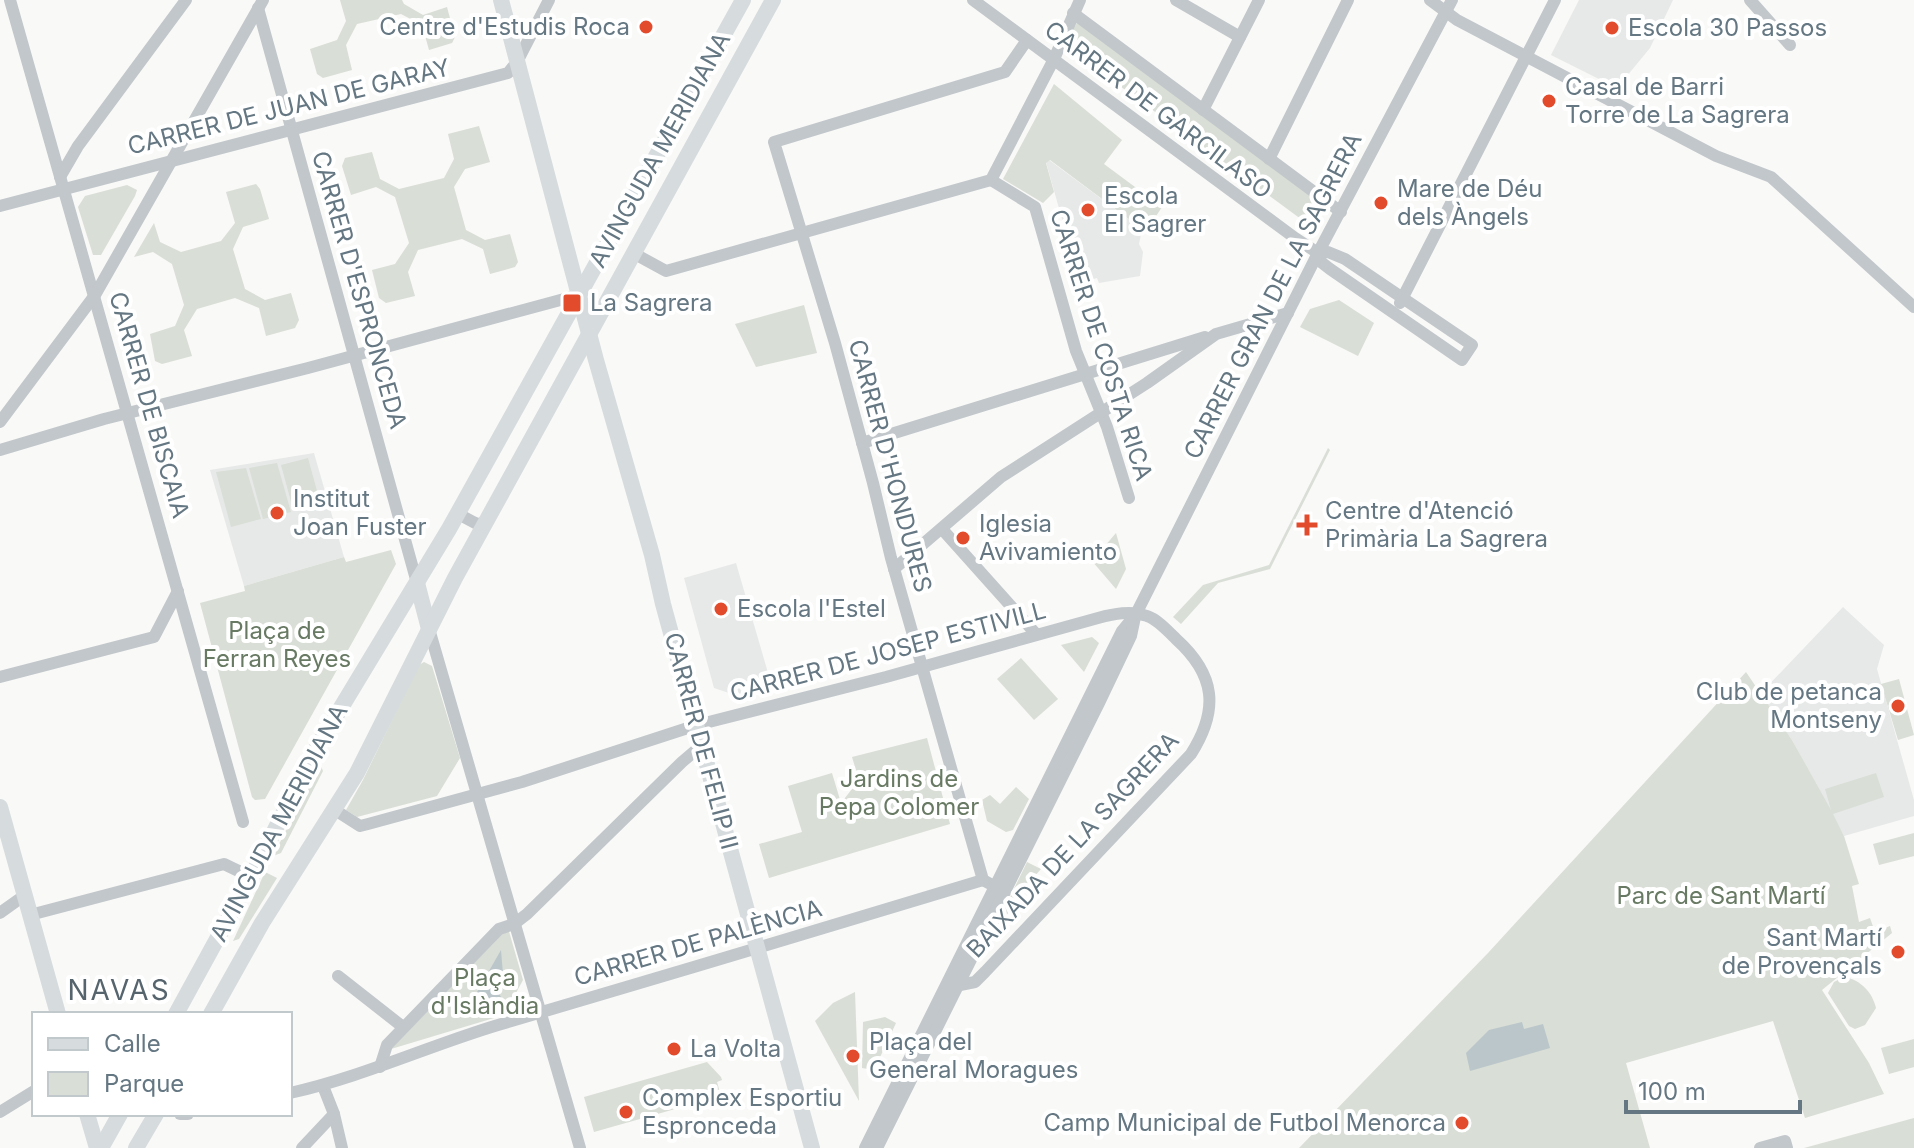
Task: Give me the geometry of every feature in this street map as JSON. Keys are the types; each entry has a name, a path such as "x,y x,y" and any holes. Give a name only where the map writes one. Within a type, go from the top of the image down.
{"main road":[{"path":"501,0 579,295"},
{"name":"AVINGUDA MERIDIANA","path":"177,1012 316,749 460,510 743,0"},
{"name":"AVINGUDA MERIDIANA","path":"212,1012 262,923 357,773 485,523 773,0"},
{"name":"CARRER DE FELIP II","path":"579,295 812,1148"},
{"path":"417,583 429,629"},
{"path":"1,818 57,1012"},
{"path":"88,1116 99,1148"},
{"path":"99,1148 119,1116"},
{"path":"136,1148 155,1116"}],"street":[{"name":"CARRER DE BISCAIA","path":"10,0 243,822"},
{"path":"62,182 78,146 186,0"},
{"path":"517,62 549,0"},
{"name":"CARRER DE GARCILASO","path":"973,0 1295,238 1318,253 1339,255 1472,345 1462,360 1330,269 1321,262 1318,253"},
{"path":"633,253 666,271 991,180 1054,59 1080,0"},
{"path":"1176,0 1240,37"},
{"path":"1203,110 1259,0"},
{"path":"1269,159 1348,0"},
{"path":"1430,0 1445,13 1716,156 1771,177 1914,307"},
{"name":"CARRER GRAN DE LA SAGRERA","path":"865,1148 1000,889 1122,631 1136,614 1318,253 1452,0"},
{"path":"1395,312 1555,0"},
{"path":"1750,0 1790,45"},
{"path":"0,422 95,295 260,4"},
{"name":"CARRER D'ESPRONCEDA","path":"260,4 290,128 417,583"},
{"name":"CARRER DE GARCILASO","path":"1073,13 1341,212"},
{"name":"CARRER D'HONDURES","path":"983,880 894,569 819,287 774,142 1005,72 1027,40"},
{"name":"CARRER DE JUAN DE GARAY","path":"0,206 62,182 152,167 171,159 508,73 517,62"},
{"name":"CARRER DE COSTA RICA","path":"991,180 1035,207 1076,351 1101,412 1129,498"},
{"path":"0,450 104,419 579,295"},
{"path":"862,443 1288,313"},
{"path":"894,569 1001,477 1147,383 1216,334"},
{"path":"460,510 462,516 477,524 485,523"},
{"path":"942,529 1036,634"},
{"path":"0,677 154,637 178,591"},
{"name":"CARRER DE JOSEP ESTIVILL","path":"335,810 360,826 522,782 697,725 1118,613 1136,614"},
{"name":"BAIXADA DE LA SAGRERA","path":"960,985 975,982 985,972 1191,754 1206,730 1210,705 1207,679 1185,647 1150,616 1136,614"},
{"path":"429,629 580,1148"},
{"path":"380,1067 387,1045 499,929 514,924 702,745"},
{"path":"30,915 224,864 247,875"},
{"path":"983,880 1000,889"},
{"name":"CARRER DE PALÈNCIA","path":"292,1093 323,1086 497,1025 758,950 983,880"},
{"name":"CARRER GRAN DE LA SAGRERA","path":"877,1148 960,985 1000,889"},
{"path":"0,913 25,895"},
{"path":"338,976 403,1027"},
{"path":"323,1086 342,1148"},
{"path":"0,1112 32,1092"},
{"path":"302,1148 334,1114"},
{"path":"1760,1148 1786,1144"}],"shaded area":[{"name":"Escola 30 Passos","path":"1579,0 1673,0 1650,48 1617,88 1551,55"},
{"name":"Escola El Sagrer","path":"1049,160 1142,229 1140,276 1099,283 1097,278 1080,283 1046,162"},
{"name":"Institut Joan Fuster","path":"314,453 344,557 244,586 210,470"},
{"name":"Escola l'Estel","path":"736,563 773,690 744,698 714,688 684,578"},
{"path":"1843,607 1884,645 1877,669 1914,800 1914,816 1844,836 1792,740 1760,694"},
{"path":"501,950 504,986 499,994 503,1000 496,1012 473,999"},
{"path":"1522,1022 1524,1029 1543,1024 1550,1048 1470,1071 1466,1053 1489,1030"}],"green space":[{"path":"340,0 402,0 423,15 447,7 455,37 452,43 429,50 422,25 401,14 357,24 346,45 352,70 323,78 317,74 310,49 337,40 346,21"},
{"path":"1078,21 1325,204 1309,225 1064,45"},
{"path":"1054,84 1122,140 1104,164 1162,207 1149,227 1142,229 1050,160 1046,163 1054,192 1043,203 1003,179"},
{"path":"479,126 490,162 465,169 454,187 466,230 485,240 510,234 518,262 515,267 490,274 483,249 462,239 418,250 408,272 415,296 386,303 379,298 372,270 395,264 409,243 395,197 376,187 351,195 342,166 345,158 372,152 380,179 399,189 444,178 454,159 448,134"},
{"path":"256,184 269,219 243,227 233,249 245,289 265,300 291,293 299,320 295,328 266,336 259,308 235,298 197,309 184,330 192,356 162,364 155,361 150,334 175,326 184,305 172,264 153,252 134,257 154,223 160,242 181,252 221,241 235,223 226,192"},
{"path":"127,185 137,190 135,196 101,255 93,255 78,207 85,196"},
{"path":"1339,300 1374,323 1358,356 1300,327 1310,309"},
{"path":"804,305 817,353 756,367 735,324"},
{"path":"1328,448 1330,450 1270,569 1218,583 1181,624 1173,617 1203,585 1269,565"},
{"path":"308,458 320,502 293,509 281,465"},
{"path":"277,463 291,512 263,519 249,468"},
{"path":"246,468 261,519 231,527 216,472"},
{"path":"1116,533 1126,569 1116,589 1092,561"},
{"name":"Plaça de Ferran Reyes","path":"391,550 396,564 265,799 255,800 200,603 245,591 244,586 344,557 346,562"},
{"path":"1092,637 1099,643 1084,672 1061,645"},
{"path":"1021,658 1058,699 1034,720 997,679"},
{"path":"424,662 432,666 460,758 437,796 357,817 346,810 419,665"},
{"name":"Parc de Sant Martí","path":"1746,672 1792,740 1831,810 1825,789 1876,773 1884,797 1833,814 1844,836 1859,884 1852,886 1859,922 1870,918 1875,932 1890,926 1892,933 1822,990 1869,1063 1884,1094 1805,1118 1773,1021 1626,1063 1650,1148 1299,1148 1488,953"},
{"name":"Club de petanca Montseny","path":"1899,679 1914,735 1898,740 1881,684"},
{"name":"Jardins de Pepa Colomer","path":"927,738 950,824 769,878 759,844 802,832 788,786 832,773 841,803 859,780 852,757"},
{"path":"320,764 323,771 281,853 273,856"},
{"path":"1016,787 1029,799 1013,830 1006,832 987,821 982,800 990,795 1000,804"},
{"path":"1914,833 1914,856 1879,865 1873,844"},
{"path":"1027,862 1041,869 1017,896 985,956 982,955"},
{"path":"265,872 277,878 239,939 233,941"},
{"name":"Plaça d'Islàndia","path":"508,928 523,980 504,1015 391,1049"},
{"path":"1844,977 1865,988 1876,1008 1865,1025 1855,1029 1849,1026 1828,993 1834,982"},
{"path":"855,992 859,1101 815,1021 833,1003"},
{"path":"885,1017 896,1023 874,1070 862,1068 863,1022"},
{"path":"1914,1039 1914,1067 1889,1074 1881,1048"},
{"name":"Complex Esportiu Espronceda","path":"707,1062 721,1077 722,1080 717,1082 721,1096 594,1132 584,1097"},
{"path":"1914,1118 1914,1148 1804,1148"}],"place":[{"name":"Centre d'Estudis Roca","path":"646,27"},
{"name":"Escola 30 Passos","path":"1612,28"},
{"name":"Casal de Barri Torre de La Sagrera","path":"1549,101"},
{"name":"Mare de Déu dels Àngels","path":"1381,203"},
{"name":"Escola El Sagrer","path":"1088,210"},
{"name":"La Sagrera","path":"572,303"},
{"name":"Institut Joan Fuster","path":"277,513"},
{"name":"Centre d'Atenció Primària La Sagrera","path":"1307,525"},
{"name":"Iglesia Avivamiento","path":"963,538"},
{"name":"Escola l'Estel","path":"721,609"},
{"name":"Club de petanca Montseny","path":"1898,706"},
{"name":"Sant Martí de Provençals","path":"1898,952"},
{"name":"La Volta","path":"674,1049"},
{"name":"Plaça del General Moragues","path":"853,1056"},
{"name":"Complex Esportiu Espronceda","path":"626,1112"},
{"name":"Camp Municipal de Futbol Menorca","path":"1462,1123"}],"district":[{"name":"NAVAS","path":"119,990"}]}
